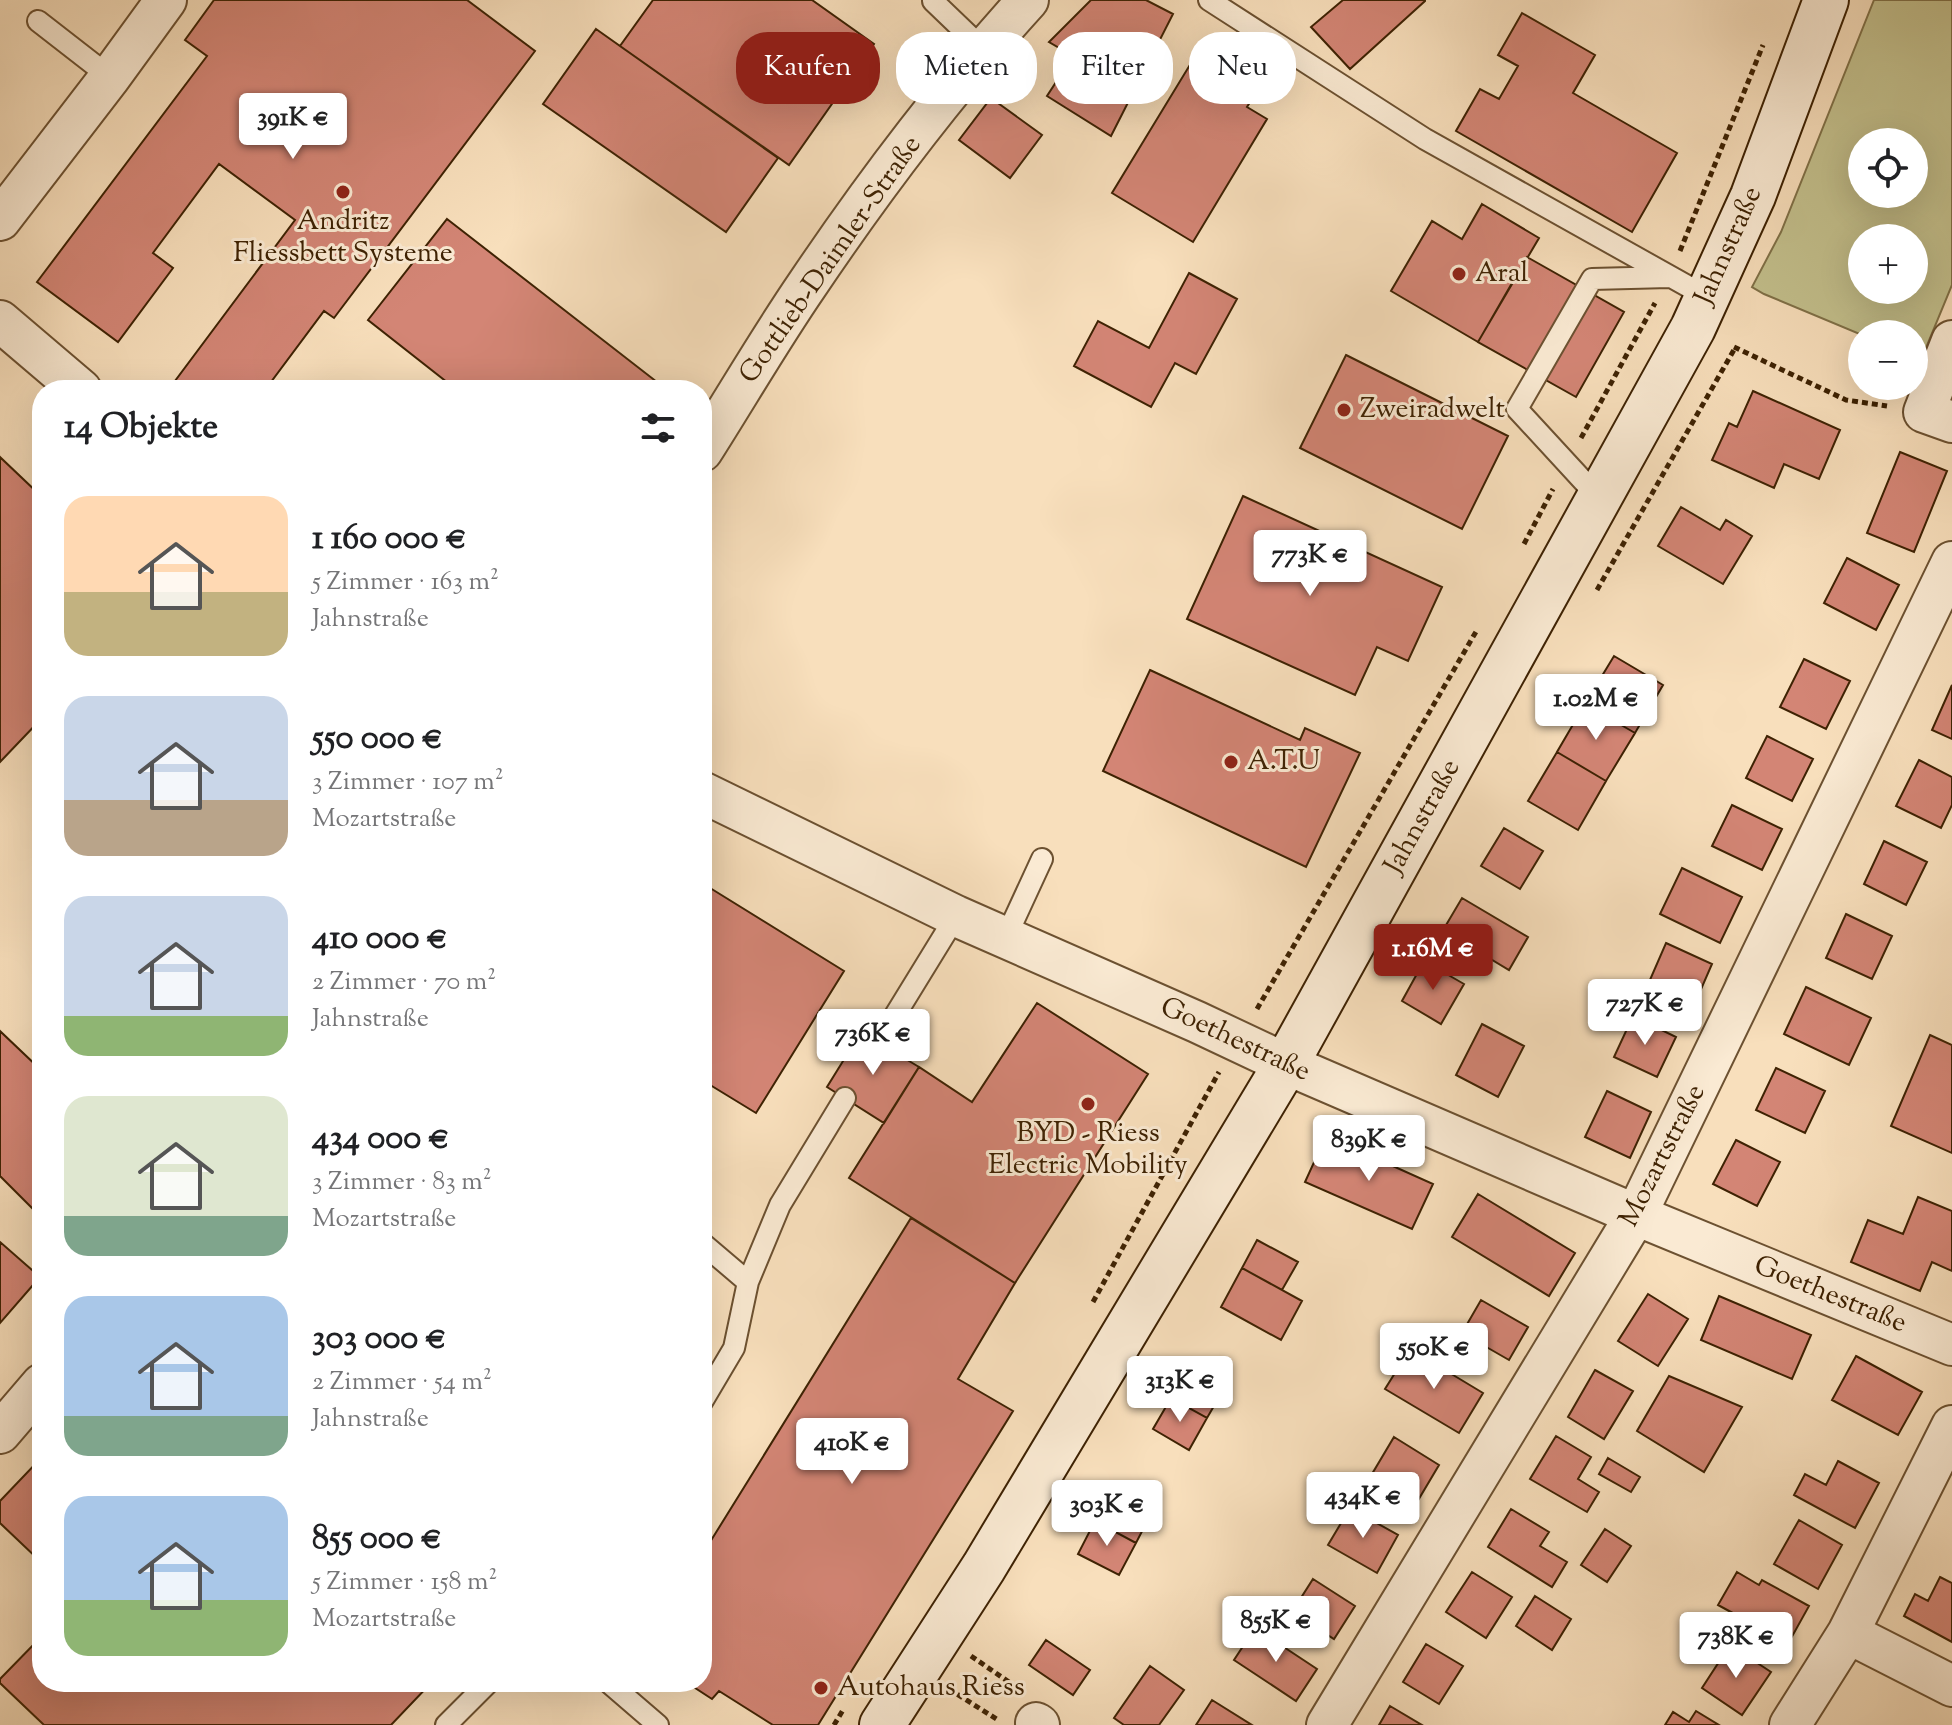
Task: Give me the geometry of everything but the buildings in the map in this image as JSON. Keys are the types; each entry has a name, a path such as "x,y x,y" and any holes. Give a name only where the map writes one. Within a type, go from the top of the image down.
{"main road":[{"name":"Jahnstraße","path":"866,1712 929,1652 1008,1527 1286,1064 1700,313 1753,196 1826,0"}],"street":[{"path":"0,220 166,0"},
{"name":"Gottlieb-Daimler-Straße","path":"999,32 1024,1"},
{"name":"Gottlieb-Daimler-Straße","path":"712,435 839,238 941,104"},
{"path":"0,321 69,380"},
{"path":"1938,417 1952,341"},
{"name":"Mozartstraße","path":"1327,1725 1636,1215 1952,562"},
{"name":"Goethestraße","path":"712,797 956,916 1286,1064 1636,1215 1952,1345"},
{"path":"0,1433 32,1396"},
{"path":"1790,1725 1848,1633 1952,1426"},
{"path":"1848,1633 1952,1686"}],"lane":[{"path":"1209,0 1425,139 1670,277 1700,313"},
{"path":"933,1 965,32"},
{"path":"38,21 110,77"},
{"path":"1599,498 1517,409 1592,279 1670,277"},
{"path":"1006,937 1042,859"},
{"path":"878,1043 956,916"},
{"path":"712,1385 734,1348 748,1282 780,1205 845,1098"},
{"path":"712,1251 748,1282"},
{"path":"446,1725 479,1692"},
{"path":"620,1692 658,1725"}],"path":[{"path":"1524,545 1670,277 1764,44"},
{"path":"1700,313 1735,348 1846,400 1938,417"},
{"path":"1594,596 1735,348"},
{"path":"1090,1307 1205,1096 1480,625"},
{"path":"929,1652 1043,1705 1027,1724 929,1652"},
{"path":"834,1725 866,1712"}],"shaded area":[{"path":"1874,0 1952,0 1952,285 1928,343 1928,320 1848,320 1848,329 1752,287 1781,232"}],"place":[{"name":"Andritz Fliessbett Systeme","path":"343,192"},
{"name":"Aral","path":"1459,274"},
{"name":"Zweiradwelt","path":"1344,410"},
{"name":"A.T.U","path":"1231,762"},
{"name":"BYD - Riess Electric Mobility","path":"1088,1104"},
{"name":"Autohaus Riess","path":"821,1688"}]}
